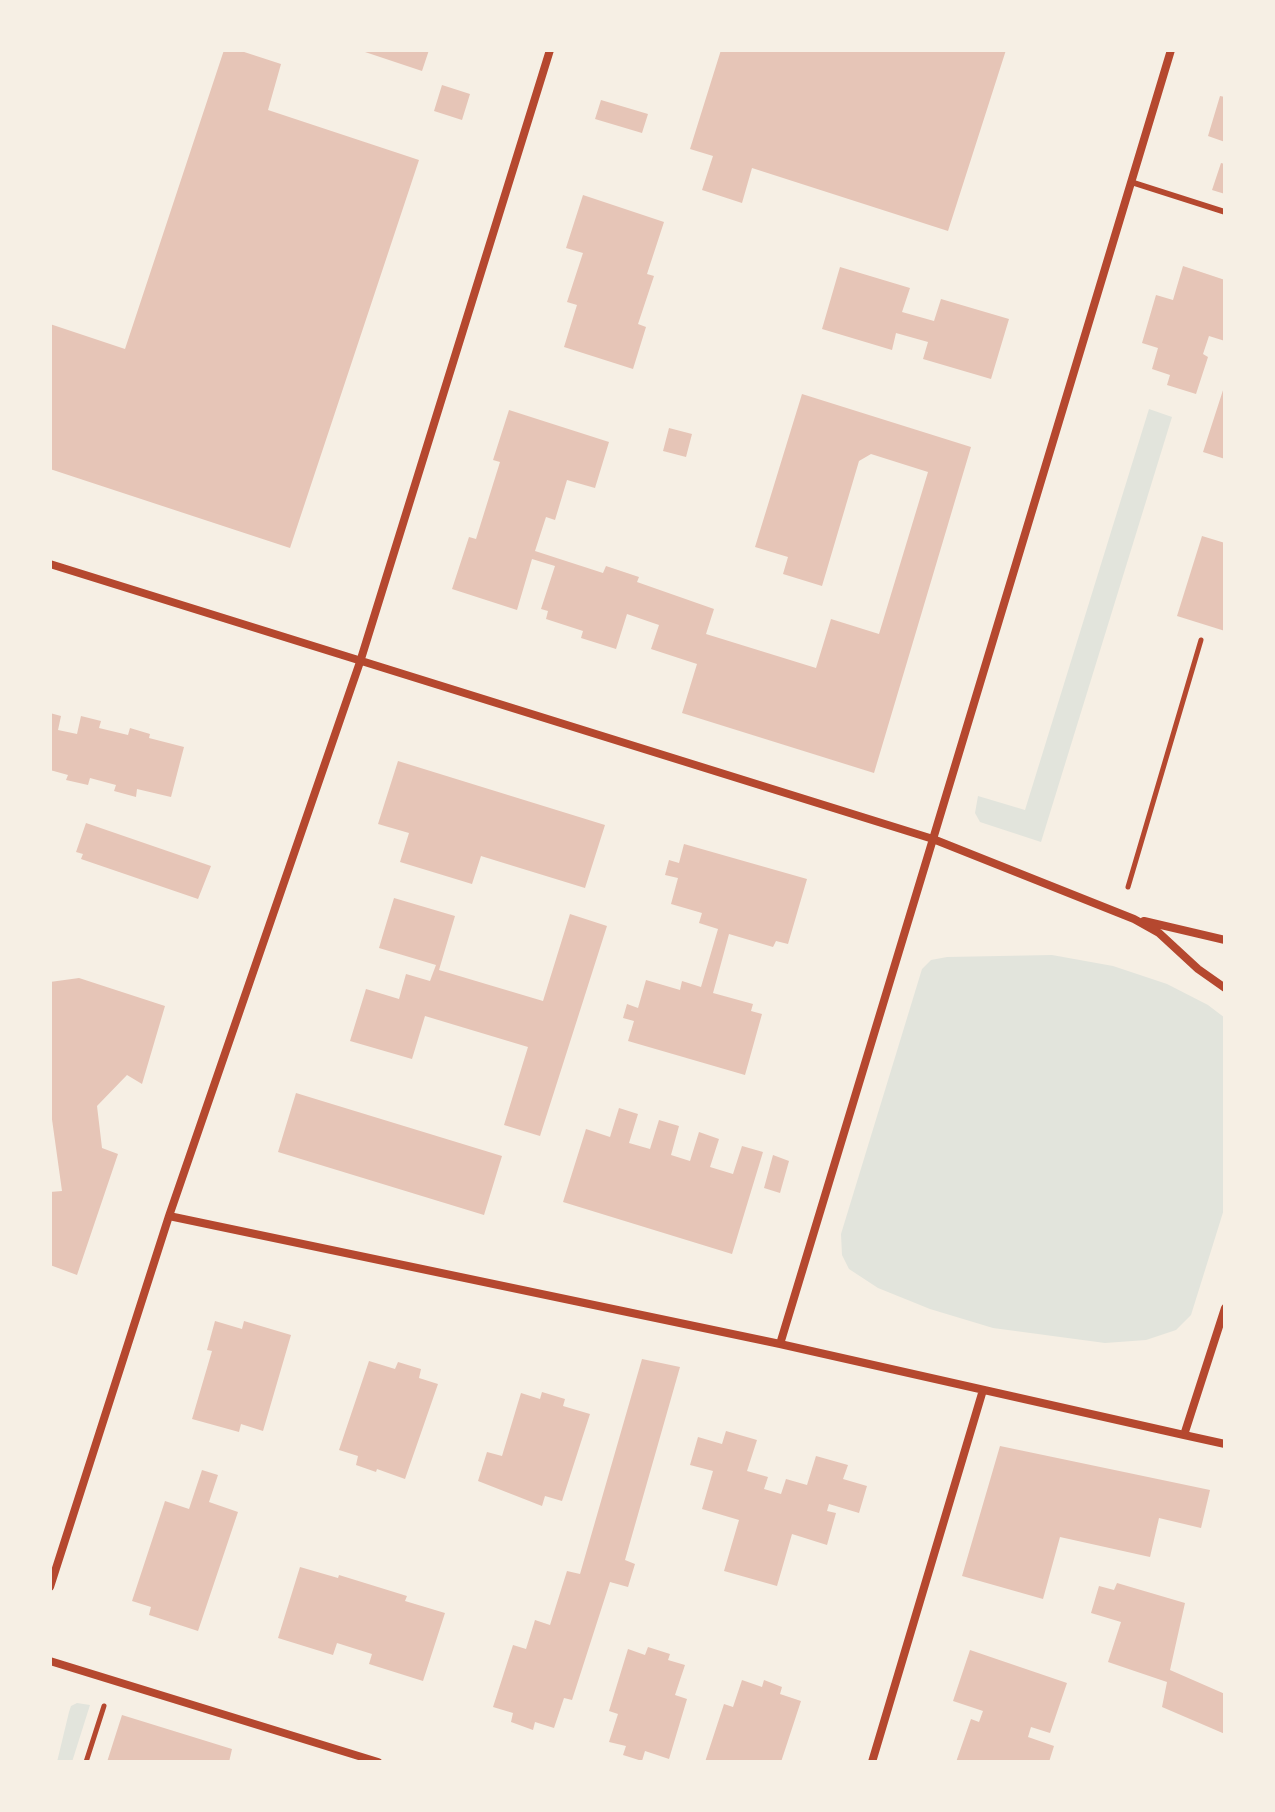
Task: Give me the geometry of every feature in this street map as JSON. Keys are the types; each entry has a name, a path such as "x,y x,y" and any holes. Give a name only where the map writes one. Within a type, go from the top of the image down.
{"street":[{"path":"50,1587 169,1216 360,662 550,50"},
{"path":"780,1344 1171,50"},
{"path":"50,564 933,839 1120,915 1225,940"},
{"path":"1134,919 1159,933 1198,969 1225,988"},
{"path":"169,1216 780,1344 1225,1444"},
{"path":"1184,1435 1225,1308"},
{"path":"872,1762 983,1390"},
{"path":"50,1661 378,1762"}],"lane":[{"path":"1131,182 1225,212"}],"path":[{"path":"1120,915 1201,640"},
{"path":"86,1762 111,1680"}],"shaded area":[{"path":"1149,409 1172,417 1041,842 980,822 975,813 978,796 1025,810"},
{"path":"1052,955 1113,966 1167,984 1208,1005 1225,1018 1225,1206 1191,1315 1176,1330 1146,1340 1105,1343 993,1328 930,1309 878,1288 849,1269 842,1255 841,1234 922,969 931,960 947,957"},
{"path":"77,1703 90,1705 72,1762 57,1762 71,1706"}],"building":[{"path":"224,50 238,50 281,64 268,110 419,160 290,548 50,469 50,324 125,349"},
{"path":"359,50 429,50 422,71"},
{"path":"721,50 1006,50 948,231 752,168 742,203 702,190 713,156 690,149"},
{"path":"442,85 470,94 462,120 434,111"},
{"path":"1220,96 1225,97 1225,142 1208,136"},
{"path":"601,100 648,114 642,133 595,119"},
{"path":"1221,163 1225,164 1225,194 1212,190"},
{"path":"583,195 664,222 647,274 654,276 638,324 646,327 633,369 564,347 577,305 567,302 583,253 566,248"},
{"path":"1183,266 1225,280 1225,341 1209,336 1203,354 1208,357 1196,394 1167,385 1170,375 1152,369 1158,348 1142,343 1156,295 1173,300"},
{"path":"840,267 910,288 902,312 934,321 941,299 1009,319 991,379 923,359 928,342 896,333 892,350 822,329"},
{"path":"1225,384 1225,459 1203,452"},
{"path":"802,394 971,447 874,773 682,713 697,664 651,649 659,625 627,614 616,649 581,638 583,631 546,619 548,611 541,609 555,566 532,559 517,610 452,589 469,537 476,539 500,462 493,460 509,410 609,442 595,488 567,480 555,520 546,517 535,551 603,573 606,566 639,577 637,582 714,609 706,634 816,668 831,619 879,634 928,472 871,454 859,461 822,586 783,574 788,557 755,547"},
{"path":"669,428 692,434 686,457 663,451"},
{"path":"1202,536 1225,543 1225,631 1177,616"},
{"path":"50,713 61,716 58,730 77,734 81,716 101,721 99,728 128,735 130,728 150,734 149,738 184,747 171,797 137,789 136,797 114,791 116,785 90,778 88,785 66,780 68,775 50,770"},
{"path":"398,761 605,825 585,888 481,856 472,884 400,862 409,833 378,824"},
{"path":"86,823 211,866 198,899 81,859 83,854 76,852"},
{"path":"684,844 807,879 788,944 776,941 773,947 729,934 713,993 753,1004 751,1011 762,1014 745,1075 628,1041 634,1021 623,1018 627,1004 638,1008 646,980 680,990 682,981 701,987 718,929 699,923 702,913 671,904 678,878 665,875 669,860 679,863"},
{"path":"394,898 455,916 439,970 543,1001 570,914 607,926 540,1136 504,1125 528,1047 425,1016 412,1059 350,1041 366,989 399,999 406,974 430,981 436,965 379,948"},
{"path":"79,978 165,1006 142,1084 127,1075 97,1106 102,1148 118,1154 77,1275 50,1265 50,1192 62,1191 50,1105 50,982"},
{"path":"296,1093 502,1156 484,1215 278,1152"},
{"path":"619,1108 638,1114 629,1143 650,1149 659,1120 679,1126 671,1155 690,1161 699,1132 719,1139 710,1167 733,1174 742,1146 763,1152 732,1254 563,1202 586,1129 610,1137"},
{"path":"773,1155 789,1161 780,1193 764,1188"},
{"path":"215,1321 242,1329 244,1321 291,1335 263,1431 241,1424 239,1432 192,1419 212,1351 207,1350"},
{"path":"642,1359 680,1367 625,1560 635,1564 628,1587 610,1582 572,1700 564,1698 554,1728 535,1722 533,1730 511,1722 513,1713 493,1707 513,1645 526,1649 535,1620 550,1625 567,1571 580,1574"},
{"path":"369,1361 395,1369 398,1362 421,1369 419,1378 438,1384 405,1479 356,1465 358,1456 339,1450"},
{"path":"542,1392 565,1399 563,1406 590,1414 562,1501 545,1496 542,1506 478,1481 487,1452 502,1456 521,1393 540,1399"},
{"path":"726,1431 757,1440 747,1471 768,1477 764,1489 781,1494 786,1479 807,1485 816,1456 848,1465 843,1479 867,1486 859,1513 829,1504 827,1511 836,1513 827,1545 792,1534 777,1586 724,1571 739,1520 702,1509 713,1471 690,1465 698,1437 722,1444"},
{"path":"1000,1446 1210,1490 1201,1528 1159,1518 1150,1557 1060,1537 1043,1599 962,1576"},
{"path":"202,1470 218,1475 209,1502 238,1512 198,1631 149,1615 151,1607 132,1601 165,1501 189,1509"},
{"path":"300,1567 338,1578 339,1575 407,1596 405,1601 445,1613 423,1681 369,1664 372,1654 337,1643 333,1655 278,1638"},
{"path":"1117,1583 1185,1603 1170,1670 1225,1694 1225,1734 1162,1707 1167,1682 1108,1662 1121,1622 1091,1613 1099,1586 1114,1590"},
{"path":"648,1647 670,1654 668,1660 685,1665 675,1695 687,1699 669,1759 645,1751 642,1761 623,1755 626,1746 609,1742 618,1714 609,1711 628,1649 645,1655"},
{"path":"970,1650 1067,1683 1050,1733 1031,1727 1028,1737 1054,1746 1049,1762 956,1762 971,1719 979,1722 983,1711 953,1701"},
{"path":"742,1680 762,1687 764,1680 782,1687 780,1694 801,1701 781,1762 705,1762 724,1704 733,1707"},
{"path":"122,1715 232,1749 229,1762 107,1762"}]}
